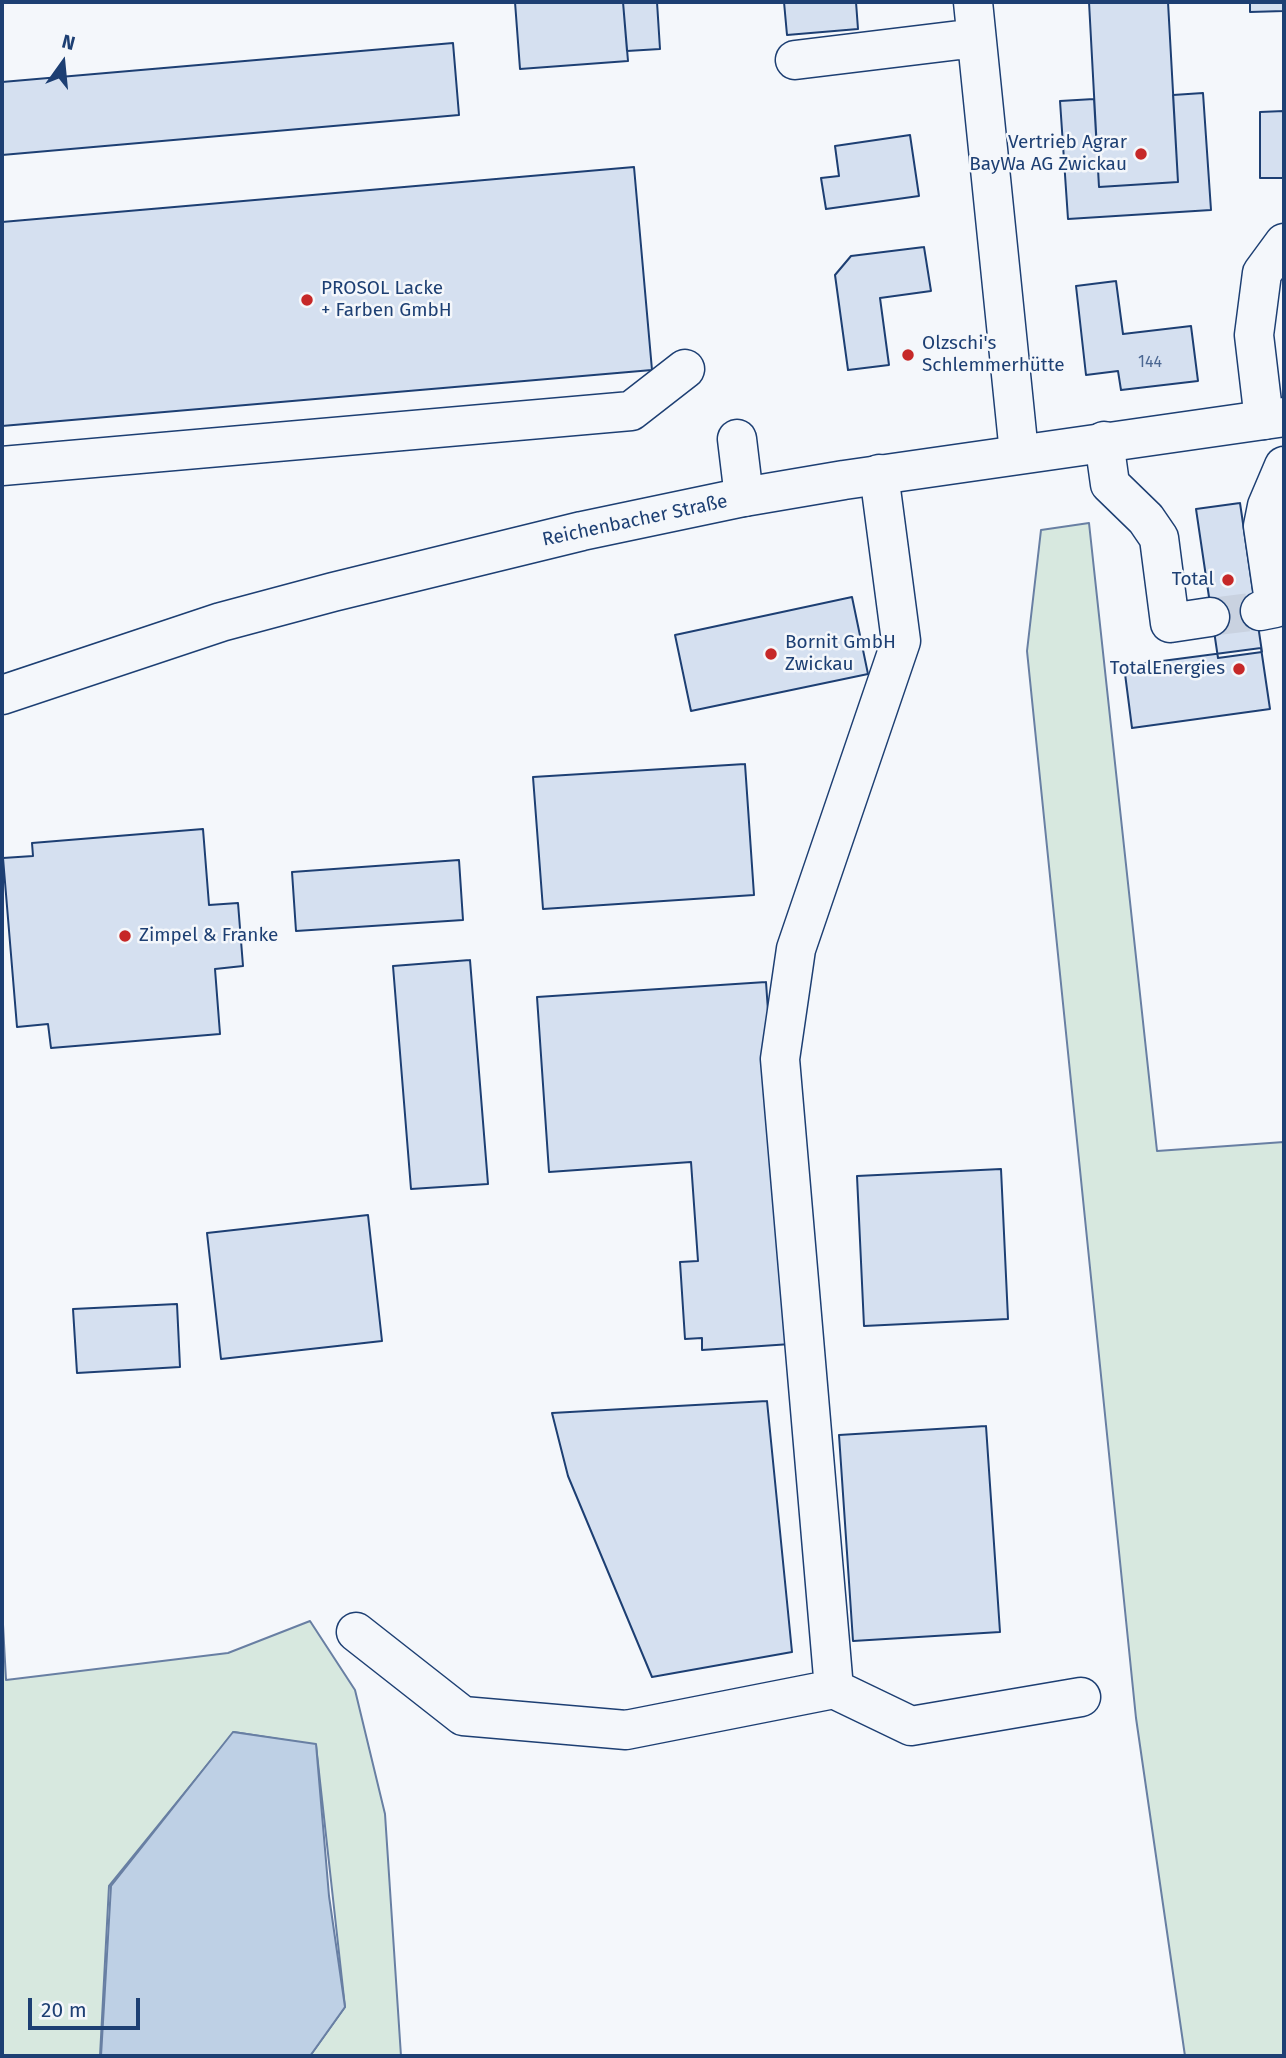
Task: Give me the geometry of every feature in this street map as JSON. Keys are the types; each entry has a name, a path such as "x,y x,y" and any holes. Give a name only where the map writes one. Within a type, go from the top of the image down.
{"main road":[{"path":"795,60 975,20 1019,453"},
{"path":"1274,418 1254,335 1262,273 1284,243"},
{"path":"2,466 631,411 685,369"},
{"name":"Reichenbacher Straße","path":"2,695 221,622 582,531 744,497 879,474 1274,418"},
{"path":"737,439 744,497"},
{"path":"1104,441 1110,484 1146,519 1159,538 1170,623 1210,617"},
{"path":"1259,611 1275,608 1264,526 1267,506 1284,466"},
{"path":"834,1689 780,1059 796,949 901,641 879,474"},
{"path":"356,1632 463,1716 626,1730 834,1689 911,1726 1081,1697"}],"shaded area":[{"path":"1089,523 1157,1151 1284,1142 1284,2056 1185,2056 1136,1718 1027,651 1041,530"},
{"path":"2,1606 6,1680 228,1653 310,1621 355,1690 385,1814 401,2056 310,2056 345,2007 316,1745 234,1732 109,1886 100,2056 2,2056"}],"water":[{"path":"233,1732 316,1744 329,1896 345,2007 310,2056 101,2056 111,1886"}],"building":[{"path":"515,2 623,2 628,61 520,69"},
{"path":"623,2 657,2 660,49 627,51"},
{"path":"784,2 856,2 858,29 787,35"},
{"path":"1089,2 1168,2 1178,182 1099,187"},
{"path":"1250,2 1284,2 1284,11 1250,12"},
{"path":"453,43 459,115 2,155 2,82"},
{"path":"1203,93 1211,210 1068,219 1060,101 1094,99 1099,187 1178,182 1173,95"},
{"path":"1284,111 1284,178 1260,178 1260,112"},
{"path":"910,135 919,196 826,209 821,178 839,176 835,146"},
{"path":"634,167 652,370 2,426 2,222"},
{"path":"924,247 931,291 880,298 889,365 848,370 835,275 851,256"},
{"path":"1116,281 1123,334 1191,326 1198,381 1121,390 1118,371 1086,375 1076,286"},
{"path":"1240,503 1262,652 1218,658 1196,509"},
{"name":"Bornit GmbH Zwickau","path":"852,597 868,674 691,711 675,635"},
{"path":"1261,648 1270,709 1132,728 1124,666"},
{"path":"745,764 754,895 543,909 533,777"},
{"name":"Zimpel & Franke","path":"203,829 209,905 238,903 243,966 215,969 220,1034 51,1048 48,1024 17,1027 3,858 33,856 32,843"},
{"path":"459,860 463,920 296,931 292,872"},
{"path":"470,960 488,1184 411,1189 393,966"},
{"path":"766,982 791,1344 702,1350 702,1338 685,1339 680,1262 698,1261 691,1162 549,1172 537,997"},
{"path":"1001,1169 1008,1319 864,1326 857,1176"},
{"path":"368,1215 382,1341 221,1359 207,1233"},
{"path":"177,1304 180,1367 77,1373 73,1309"},
{"path":"767,1401 792,1652 652,1677 568,1476 552,1413"},
{"path":"986,1426 1000,1632 853,1641 839,1435"}],"tunnel":[{"path":"1210,617 1260,611"}],"place":[{"name":"Vertrieb Agrar BayWa AG Zwickau","path":"1141,154"},
{"name":"PROSOL Lacke + Farben GmbH","path":"307,300"},
{"name":"Olzschi's Schlemmerhütte","path":"908,355"},
{"name":"Total","path":"1228,580"},
{"name":"Bornit GmbH Zwickau","path":"771,654"},
{"name":"TotalEnergies","path":"1239,669"},
{"name":"Zimpel & Franke","path":"125,936"}]}
